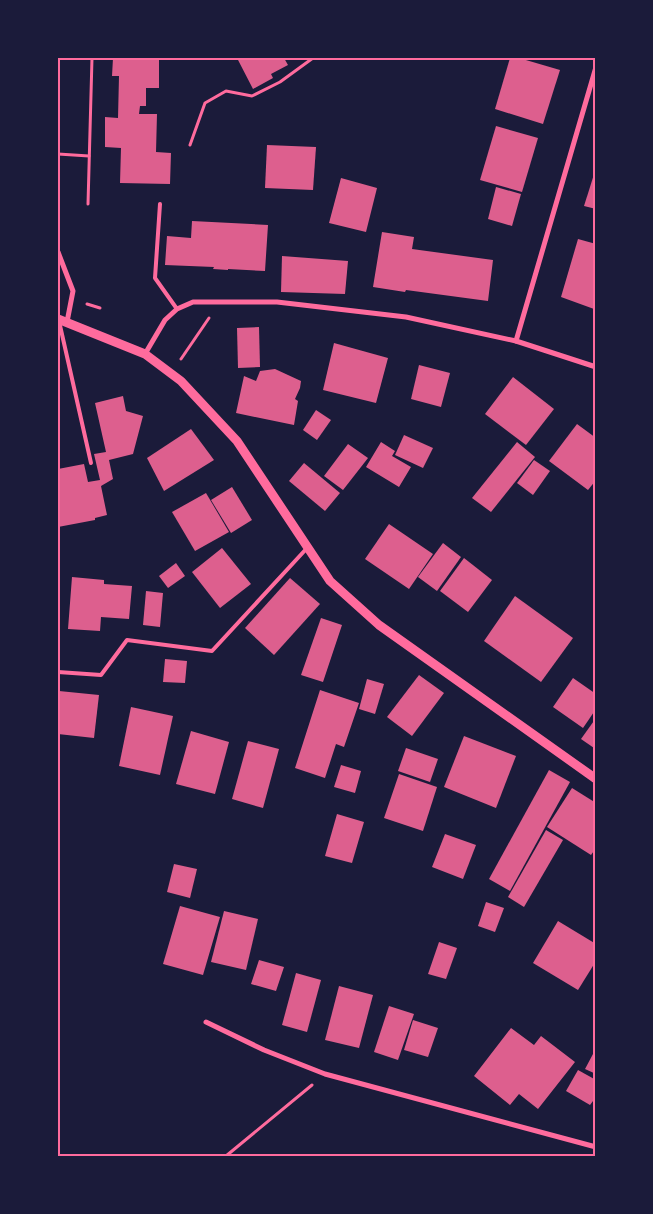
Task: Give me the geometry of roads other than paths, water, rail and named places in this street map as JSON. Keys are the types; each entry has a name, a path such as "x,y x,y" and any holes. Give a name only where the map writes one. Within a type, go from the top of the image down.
{"street":[{"path":"516,342 596,67"},
{"path":"58,252 73,291 61,320 145,354 181,381 237,441 330,582 379,625 596,779"},
{"path":"145,354 165,320 177,309 193,302 276,302 406,317 516,342 596,367"},
{"path":"206,1022 264,1050 325,1074 596,1147"}],"lane":[{"path":"160,204 155,278 177,309"},
{"path":"61,320 90,463"},
{"path":"58,672 101,675 127,640 212,651 308,547"}]}
